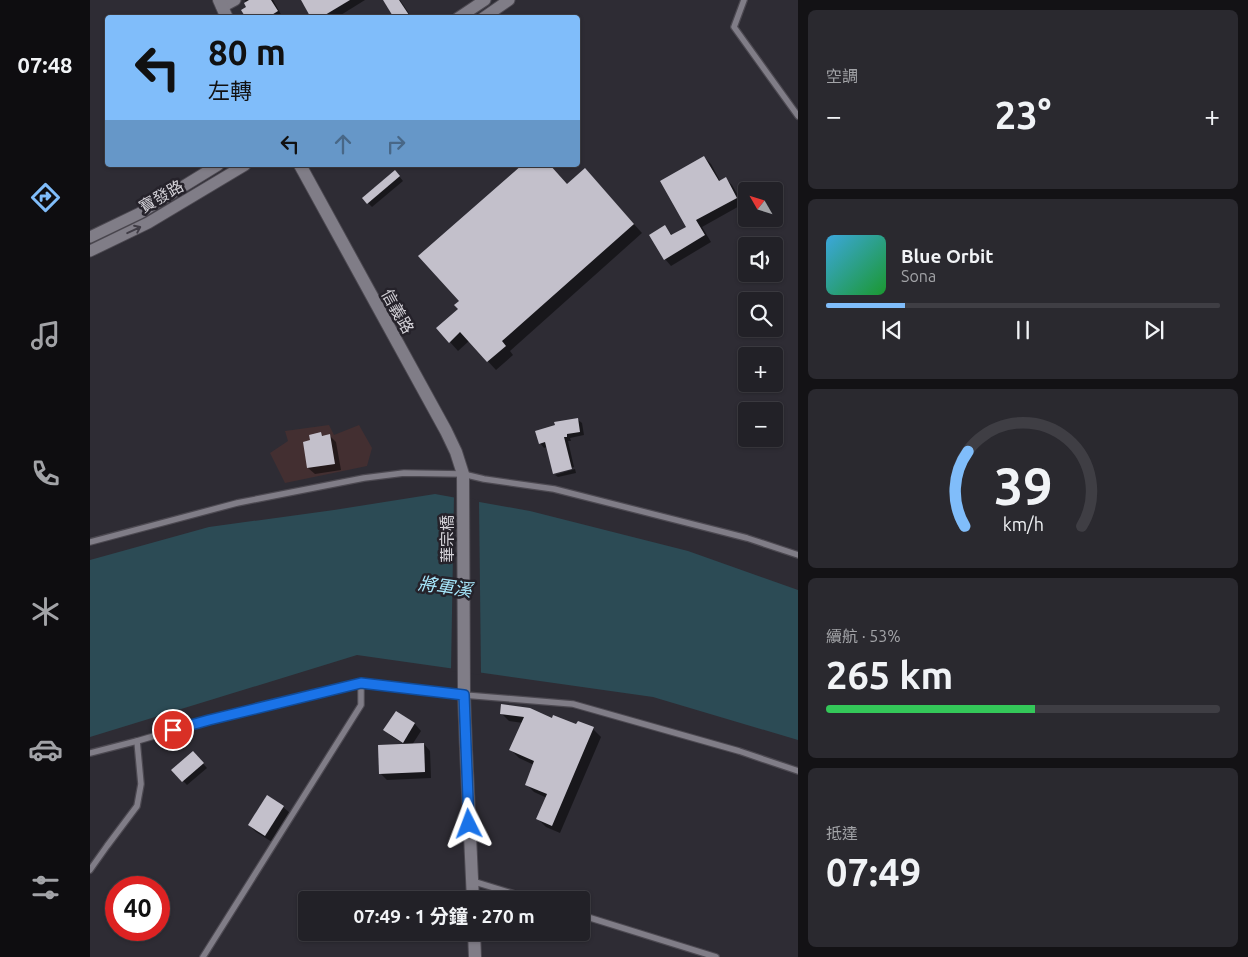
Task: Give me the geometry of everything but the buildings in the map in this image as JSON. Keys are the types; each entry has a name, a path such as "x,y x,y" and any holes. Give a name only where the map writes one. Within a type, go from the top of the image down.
{"street":[{"path":"223,8 234,0"},
{"path":"462,15 485,0"},
{"path":"487,15 509,0"},
{"name":"寶發路","path":"90,237 140,213 215,167"},
{"name":"寶發路","path":"90,251 148,223 242,167"},
{"name":"信義路","path":"301,167 446,431 456,452 463,474"},
{"name":"華宗橋","path":"463,474 464,695 473,891"},
{"path":"474,941 475,957"}],"lane":[{"path":"744,0 734,28 798,116"},
{"path":"90,542 237,503 364,478 404,473 463,474 484,479 554,489 747,538 798,555"},
{"path":"202,957 361,705 361,683"},
{"path":"90,753 209,720 361,683 464,695 573,704 738,751 798,771"},
{"path":"90,870 136,806 141,784 137,741"},
{"path":"472,881 505,891"},
{"path":"590,918 716,957"}],"shaded area":[{"path":"329,425 334,435 359,425 372,448 367,466 285,483 270,453 288,441 285,431"}],"water":[{"name":"將軍溪","path":"435,494 530,511 688,551 798,590 798,740 653,697 357,655 90,737 90,560 209,527"}],"pier":[{"path":"454,495 479,500 481,675 451,671"}],"route":[{"path":"173,730 361,683 464,695 469,824"}]}
